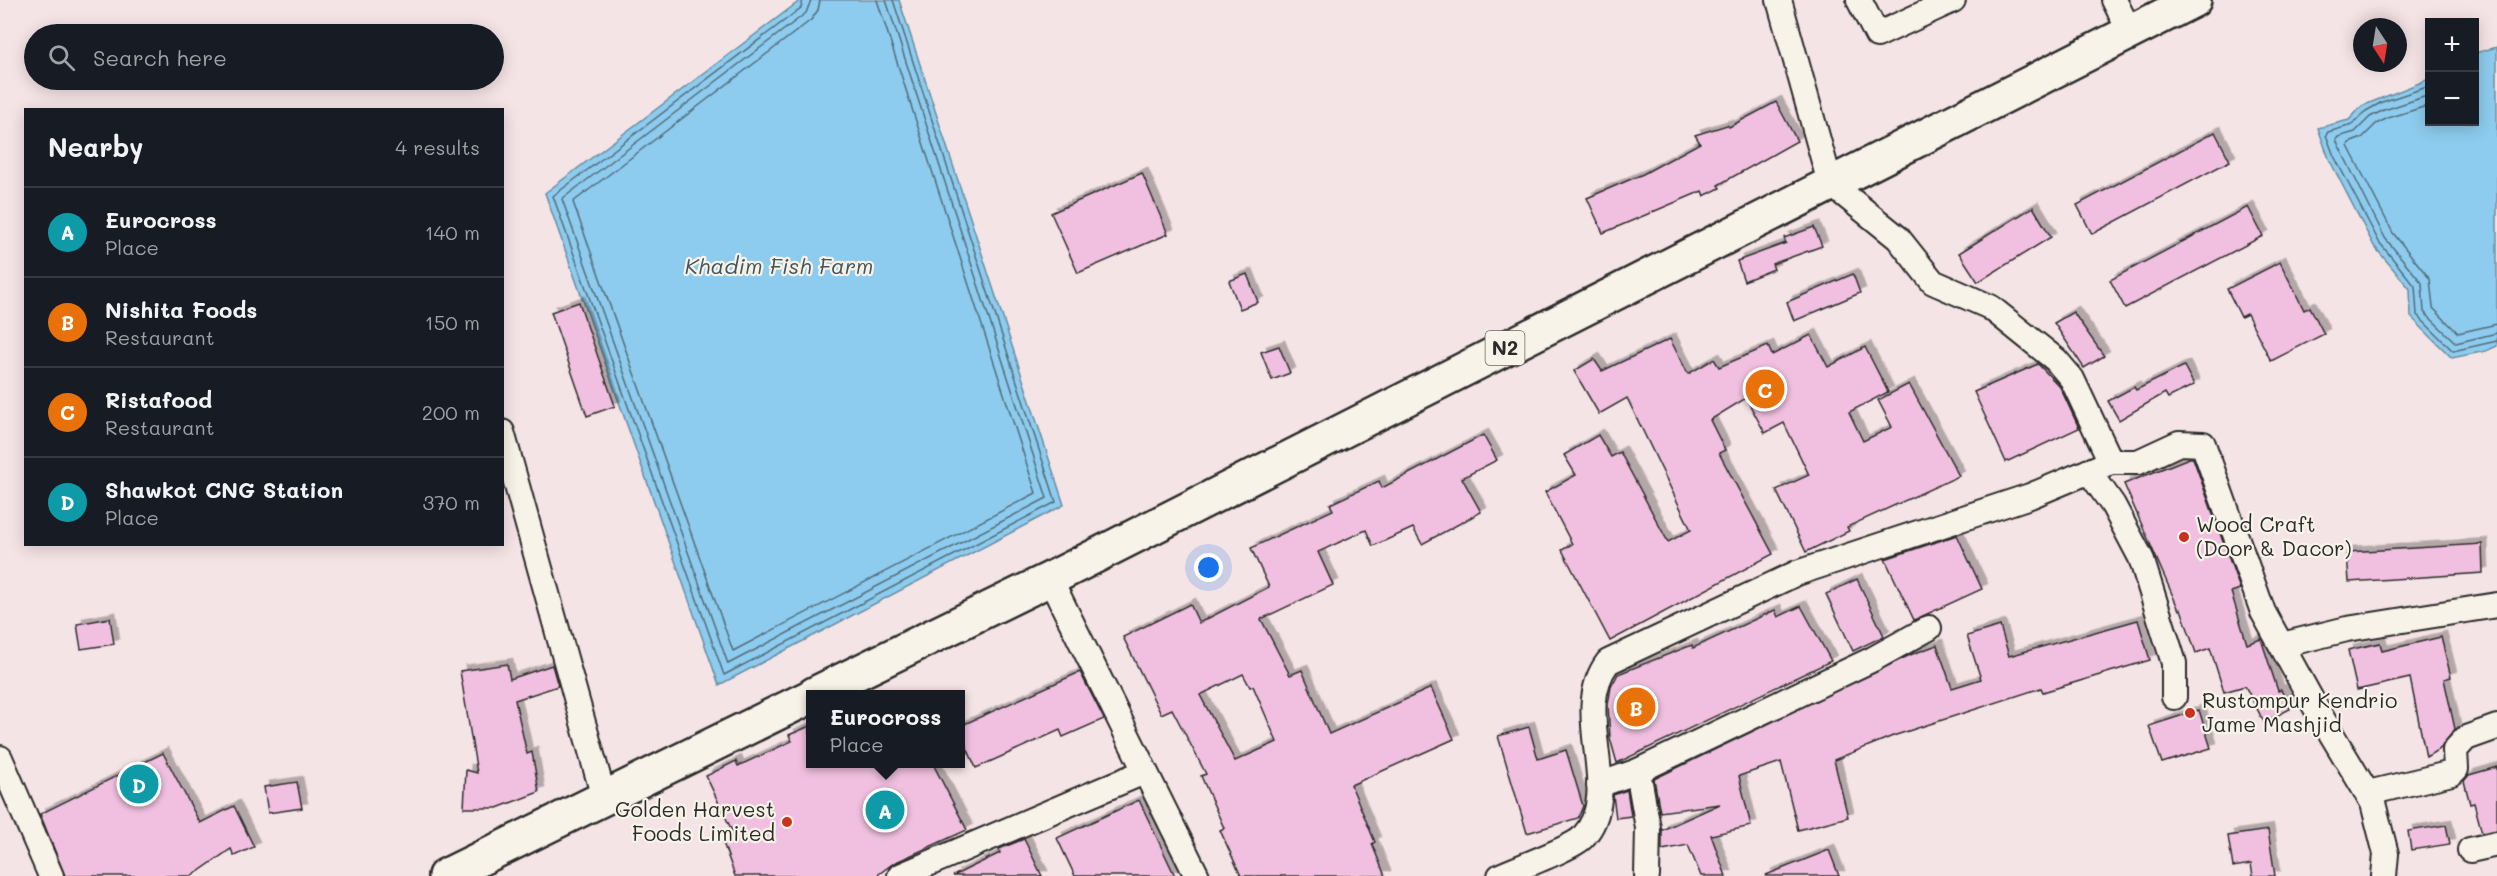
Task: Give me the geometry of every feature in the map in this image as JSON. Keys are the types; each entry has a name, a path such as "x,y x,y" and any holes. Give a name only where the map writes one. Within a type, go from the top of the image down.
{"highway":[{"name":"N2","path":"822,690 1050,579 2194,0"},
{"path":"445,876 806,699"}],"street":[{"path":"1779,0 1830,183 1898,238 1933,282 1990,307 2056,360 2072,380 2113,505 2141,558 2174,663 2174,697"},
{"path":"1859,0 1877,35 1953,0"},
{"path":"2114,0 2130,32"},
{"path":"504,439 604,798"},
{"path":"1500,876 1581,839 1596,819 1599,785 1592,711 1600,674 1608,662 1797,573 2030,496 2100,466 2138,462 2179,443 2203,444 2263,612 2317,710 2368,793 2386,854 2384,876"},
{"path":"1050,579 1197,876"},
{"path":"2282,645 2347,629 2497,605"},
{"path":"1599,785 1638,771 1873,659 1929,628"},
{"path":"2368,793 2452,773 2456,768 2455,750 2466,738 2497,727"},
{"path":"0,758 51,876"},
{"path":"1638,771 1648,828 1647,876"},
{"path":"900,876 1144,772"},
{"path":"2470,850 2497,844"}],"water":[{"name":"Khadim Fish Farm","path":"801,0 899,0 1064,505 719,685 545,193"},
{"path":"2497,47 2497,346 2486,351 2452,358 2411,317 2410,289 2374,246 2329,159 2318,128 2349,120 2362,106 2425,81 2425,126 2479,126 2479,52"}],"building":[{"path":"1776,102 1797,141 1718,185 1720,188 1704,196 1702,191 1603,233 1587,198 1643,174 1700,143 1695,135 1727,125 1729,127"},
{"path":"2215,132 2230,161 2092,234 2077,205"},
{"path":"1142,173 1168,234 1078,273 1051,213"},
{"path":"2033,207 2051,237 1978,282 1959,253"},
{"path":"2248,207 2263,236 2125,308 2110,280"},
{"path":"1814,227 1822,246 1772,264 1774,269 1744,281 1737,261 1786,243 1784,238"},
{"path":"2280,262 2304,310 2310,307 2324,334 2271,361 2247,314 2241,317 2227,289"},
{"path":"1247,274 1258,302 1240,309 1229,281"},
{"path":"1853,274 1860,293 1794,321 1787,302"},
{"path":"579,302 615,406 587,416 551,312"},
{"path":"2073,312 2104,356 2084,368 2054,323"},
{"path":"1811,335 1828,367 1865,347 1888,392 1849,412 1863,441 1892,427 1878,400 1909,384 1959,476 1847,527 1849,531 1806,552 1776,490 1809,475 1784,423 1765,433 1746,398 1710,420 1725,450 1719,453 1773,554 1610,641 1562,550 1572,544 1545,492 1576,475 1564,455 1598,435 1611,457 1620,452 1668,542 1691,530 1627,398 1599,414 1574,371 1594,359 1602,371 1670,339 1688,374 1714,359 1719,367 1768,346 1772,355"},
{"path":"1279,346 1290,373 1272,380 1261,352"},
{"path":"2038,364 2060,387 2079,428 2006,462 1974,392"},
{"path":"2184,366 2194,385 2168,398 2165,393 2119,420 2108,401 2134,387 2136,390"},
{"path":"1483,435 1497,460 1462,478 1481,512 1422,544 1413,528 1373,546 1366,530 1318,552 1333,585 1261,619 1290,675 1302,670 1329,734 1431,688 1454,739 1351,785 1375,842 1372,844 1385,876 1241,876 1220,830 1224,828 1201,776 1206,774 1172,709 1161,714 1123,637 1190,604 1199,623 1269,587 1251,548 1333,510 1330,504 1379,481 1382,488","holes":["1243,674 1250,687 1253,686 1277,742 1235,761 1200,695"]},
{"name":"Wood Craft (Door & Dacor)","path":"2193,458 2240,589 2231,592 2247,644 2261,639 2278,691 2281,690 2290,709 2264,722 2245,686 2224,692 2210,648 2196,653 2181,609 2179,610 2124,484"},
{"path":"1957,535 1982,589 1914,620 1885,559"},
{"path":"2482,544 2483,573 2349,582 2347,552"},
{"path":"1857,579 1884,636 1853,651 1826,594"},
{"path":"1801,606 1831,661 1617,763 1610,738 1608,705 1611,687 1618,674 1692,645 1693,648 1775,610 1778,617"},
{"path":"110,618 114,644 81,649 77,624"},
{"path":"2138,620 2150,660 2043,692 2041,688 1893,736 1834,760 1848,817 1798,830 1781,762 1739,776 1751,826 1711,835 1726,876 1701,876 1688,845 1662,850 1662,830 1720,804 1660,812 1654,779 1910,655 1937,645 1952,688 1981,679 1967,636 2000,626 2009,656"},
{"path":"2441,637 2451,677 2444,679 2455,729 2441,748 2426,757 2410,678 2357,690 2348,650 2380,643 2382,651"},
{"path":"507,664 510,679 552,665 558,686 515,700 527,754 532,752 539,792 497,808 464,808 466,770 477,773 460,671"},
{"path":"1080,672 1104,719 1063,737 1060,730 976,768 965,743 965,724"},
{"path":"2199,710 2211,748 2162,763 2149,726"},
{"path":"1529,727 1538,759 1566,750 1583,806 1578,818 1527,833 1498,736"},
{"path":"806,728 806,768 935,768 967,830 894,863 876,876 735,876 722,840 734,835 706,776 736,761 738,766 792,741 789,735"},
{"path":"163,753 200,823 234,806 254,847 234,856 231,849 192,876 65,876 40,814"},
{"path":"2497,767 2497,830 2482,833 2474,803 2470,804 2464,781 2469,775"},
{"path":"297,782 302,808 268,813 264,787"},
{"path":"1627,790 1631,816 1616,818 1613,795"},
{"path":"1139,800 1175,876 1075,876 1057,838"},
{"path":"2446,825 2450,844 2411,850 2408,831"},
{"path":"2268,830 2275,876 2253,876 2251,864 2233,867 2228,836"},
{"path":"1024,839 1042,876 953,876 1000,853 999,849"},
{"path":"1829,850 1839,876 1766,876 1766,875"}],"place":[{"name":"Ristafood","path":"1765,389"},
{"name":"Wood Craft (Door & Dacor)","path":"2184,537"},
{"name":"Nishita Foods","path":"1636,707"},
{"name":"Rustompur Kendrio Jame Mashjid","path":"2190,713"},
{"name":"Shawkot CNG Station","path":"139,784"},
{"name":"Eurocross","path":"885,810"},
{"name":"Golden Harvest Foods Limited","path":"787,822"}]}
